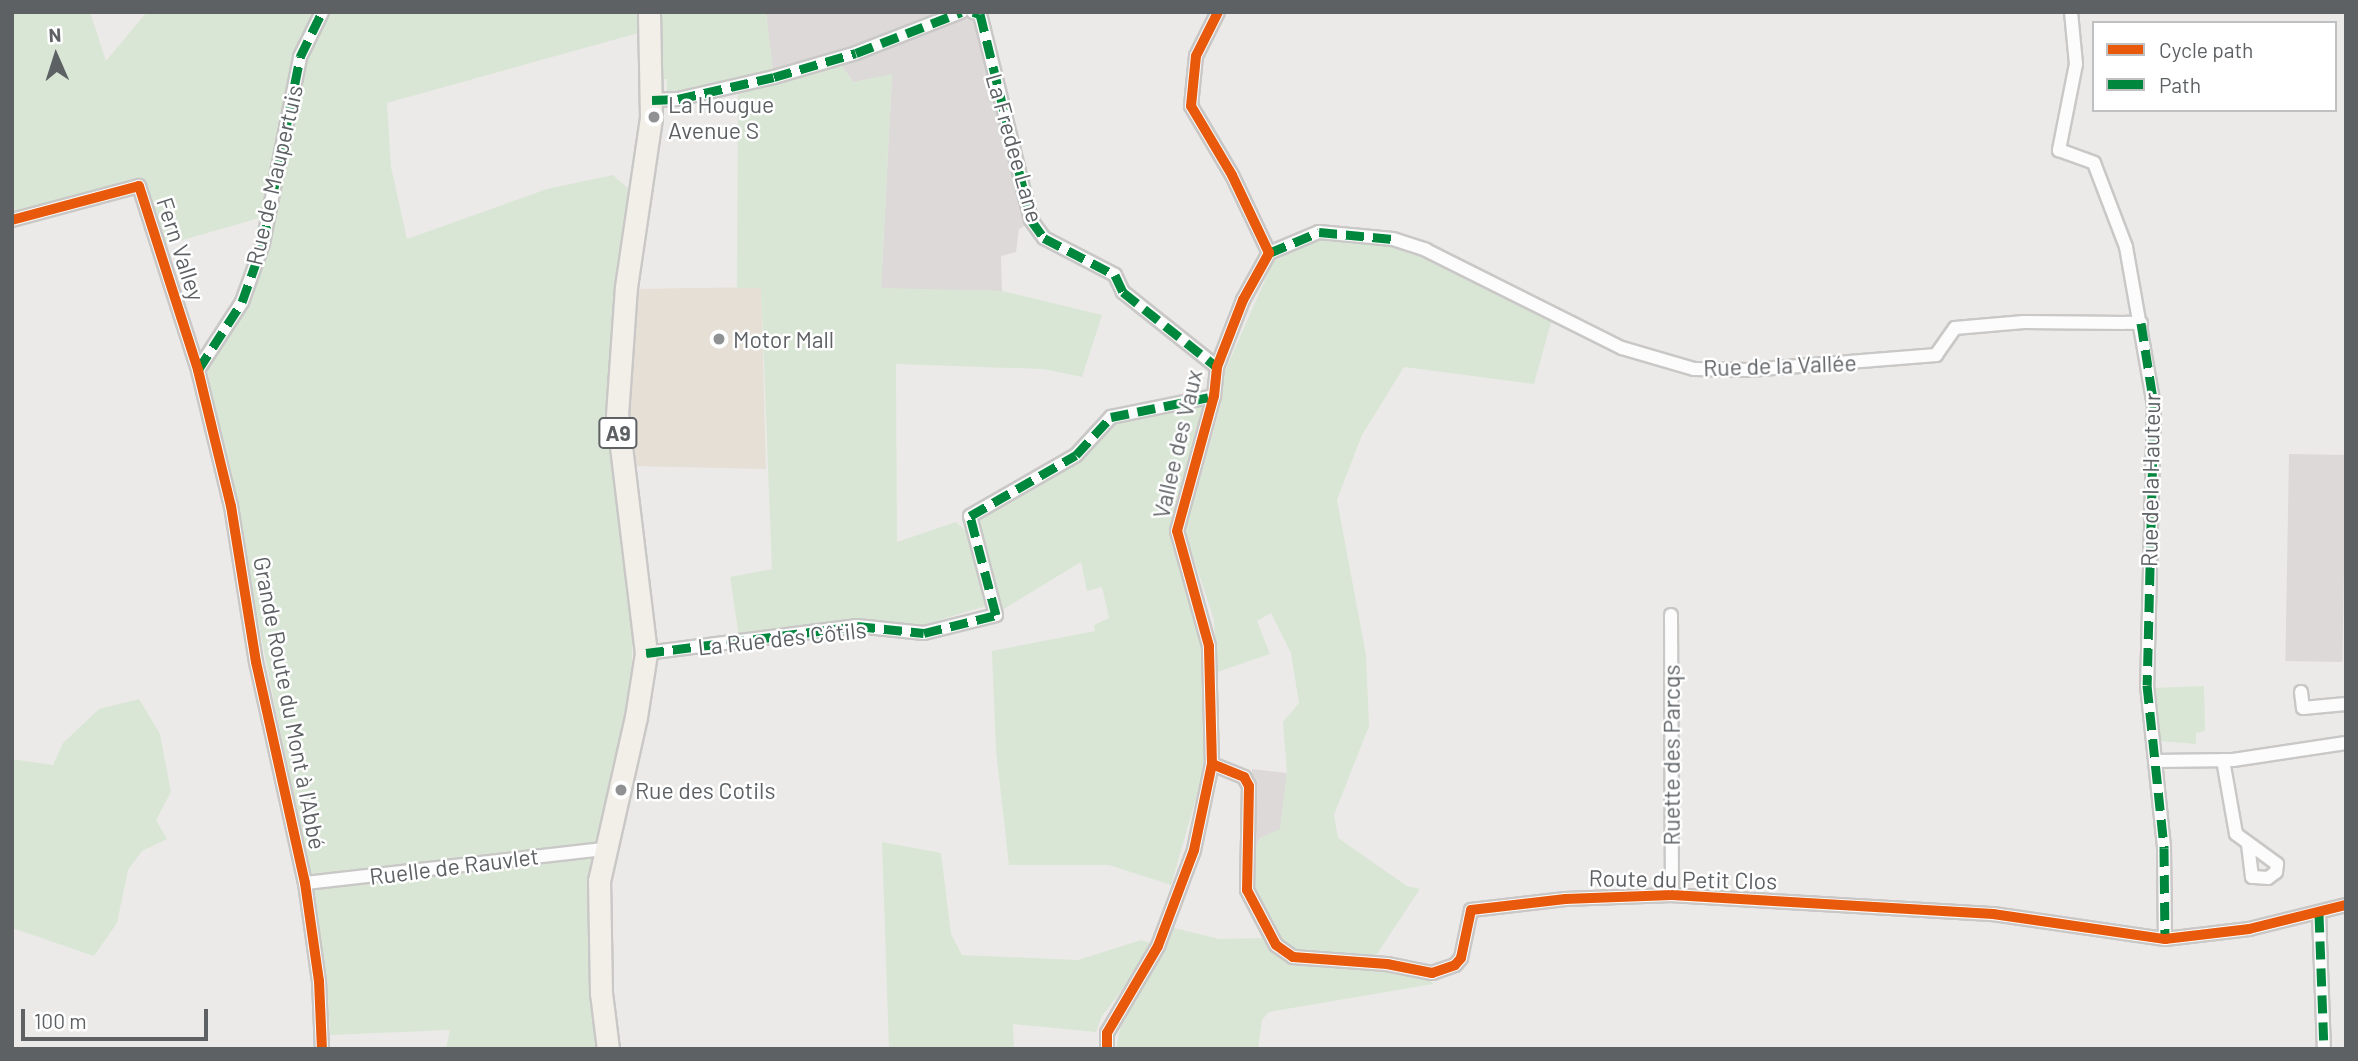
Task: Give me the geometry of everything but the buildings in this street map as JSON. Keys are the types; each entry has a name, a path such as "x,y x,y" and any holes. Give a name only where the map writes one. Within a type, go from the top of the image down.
{"main road":[{"name":"A9","path":"607,1049 598,918 604,849 636,717 646,653 617,415 626,288 652,100 649,12"}],"street":[{"name":"Rue de Maupertuis","path":"198,369 242,302 263,243 300,57 322,12"},
{"path":"652,100 678,99 786,73 856,52 961,12"},
{"name":"La Fredee Lane","path":"973,12 980,14 1031,220 1044,237 1115,275 1123,292 1216,367"},
{"path":"1218,12 1196,56 1191,106 1232,175 1269,253"},
{"name":"Rue de la Hauteur","path":"2071,12 2076,64 2059,150 2094,163 2126,247 2154,405 2147,684 2166,890 2165,939"},
{"name":"Fern Valley","path":"15,219 138,186 198,369"},
{"name":"Rue de la Vallée","path":"1269,253 1319,232 1393,239 1426,250 1622,348 1694,369 1749,370 1936,355 1955,328 2024,321 2141,323"},
{"name":"Vallee des Vaux","path":"1107,1049 1107,1033 1158,946 1194,850 1212,764 1209,646 1177,531 1213,396 1216,367 1243,300 1269,253"},
{"name":"Grande Route du Mont à l'Abbé","path":"198,369 231,506 256,662 305,883 319,981 322,1049"},
{"name":"La Rue des Côtils","path":"646,653 857,626 925,633 996,615 970,516 1076,455 1111,417 1213,396"},
{"name":"Ruette des Parcqs","path":"1671,615 1672,895"},
{"path":"2301,692 2303,708 2346,704"},
{"path":"2155,761 2223,760 2346,743"},
{"path":"2223,760 2236,834 2248,846"},
{"name":"Route du Petit Clos","path":"1212,764 1244,777 1249,786 1247,890 1276,945 1293,957 1387,964 1432,973 1455,965 1461,958 1469,916 1477,907 1672,895 1993,914 2165,939 2194,939 2319,914 2346,905"},
{"name":"Ruelle de Rauvlet","path":"305,883 604,849"},
{"path":"2319,914 2324,1049"}],"shaded area":[{"path":"766,12 950,12 773,72"},
{"path":"976,19 1022,214 1029,223 1019,229 1016,252 1001,256 1002,291 881,289 892,75 853,82 841,65 962,20"},
{"name":"Motor Mall","path":"761,287 766,469 629,466 626,377 633,289"},
{"path":"2289,454 2346,455 2342,662 2285,661"},
{"path":"1252,769 1287,773 1280,830 1260,838 1252,857"}],"green space":[{"path":"12,12 90,12 106,61 147,12 316,12 263,217 165,245 142,178 12,212"},
{"path":"330,12 641,12 642,32 387,103 391,167 407,239 547,189 613,175 632,192 617,274 607,422 633,634 630,704 595,860 599,1049 446,1049 450,1030 330,1035 327,978 309,874 208,374 209,361 251,298 270,241 308,56"},
{"path":"654,12 766,12 773,72 667,94 667,79 659,79"},
{"path":"841,65 853,82 892,74 881,288 1002,291 1102,315 1082,377 1043,369 896,364 897,542 956,522 965,530 989,605 913,628 850,620 739,637 730,577 772,569 761,288 737,288 738,89"},
{"path":"1320,237 1392,245 1424,255 1552,319 1534,384 1404,367 1362,435 1337,500 1366,655 1369,726 1334,815 1338,838 1407,886 1420,889 1375,957 1294,953 1280,943 1252,889 1252,857 1260,838 1280,829 1287,773 1283,722 1299,703 1291,653 1271,613 1257,621 1270,654 1217,672 1214,620 1185,532 1222,400 1225,371 1273,262"},
{"path":"1207,402 1171,530 1201,646 1206,764 1171,885 1109,865 1009,865 996,751 992,651 1095,631 1094,625 1109,618 1102,587 1087,591 1081,562 1002,610 976,517 1114,421"},
{"path":"2204,686 2205,731 2196,733 2196,744 2159,741 2153,688"},
{"path":"139,699 160,734 171,792 156,820 167,839 142,851 128,870 117,923 94,956 12,928 12,759 53,765 63,743 99,709"},
{"path":"882,842 941,853 951,934 962,955 1078,960 1141,940 1150,943 1142,964 1102,1016 1096,1032 1013,1024 1014,1049 889,1049"},
{"path":"1170,927 1219,939 1264,938 1270,950 1292,964 1384,969 1429,977 1433,984 1269,1012 1262,1020 1258,1049 1116,1049 1122,1020 1153,971"}],"marked path":[{"path":"198,370 242,302 263,243 300,57 322,12"},
{"path":"652,100 678,99 774,77 856,53 961,12"},
{"path":"973,12 980,14 1031,220 1044,238 1115,275 1123,292 1217,367"},
{"path":"1269,253 1319,232 1393,239"},
{"path":"2141,323 2154,405 2147,685 2164,848 2165,939"},
{"path":"646,653 857,626 924,633 996,615 970,516 1076,455 1111,417 1214,396"},
{"path":"2319,914 2324,1049"}],"cycle path":[{"path":"1107,1049 1107,1033 1158,946 1194,850 1212,764 1209,646 1177,531 1214,396 1217,367 1243,300 1269,253 1232,175 1191,106 1196,56 1218,12"},
{"path":"12,220 139,186 198,370 231,506 256,662 305,883 319,981 322,1049"},
{"path":"1212,764 1244,777 1249,786 1247,890 1276,945 1293,957 1387,964 1432,973 1455,965 1461,958 1471,910 1565,899 1672,895 1993,914 2165,939 2249,929 2346,905"}],"place":[{"name":"La Hougue Avenue S","path":"654,117"},
{"name":"Motor Mall","path":"719,339"},
{"name":"Rue des Cotils","path":"621,790"}]}
